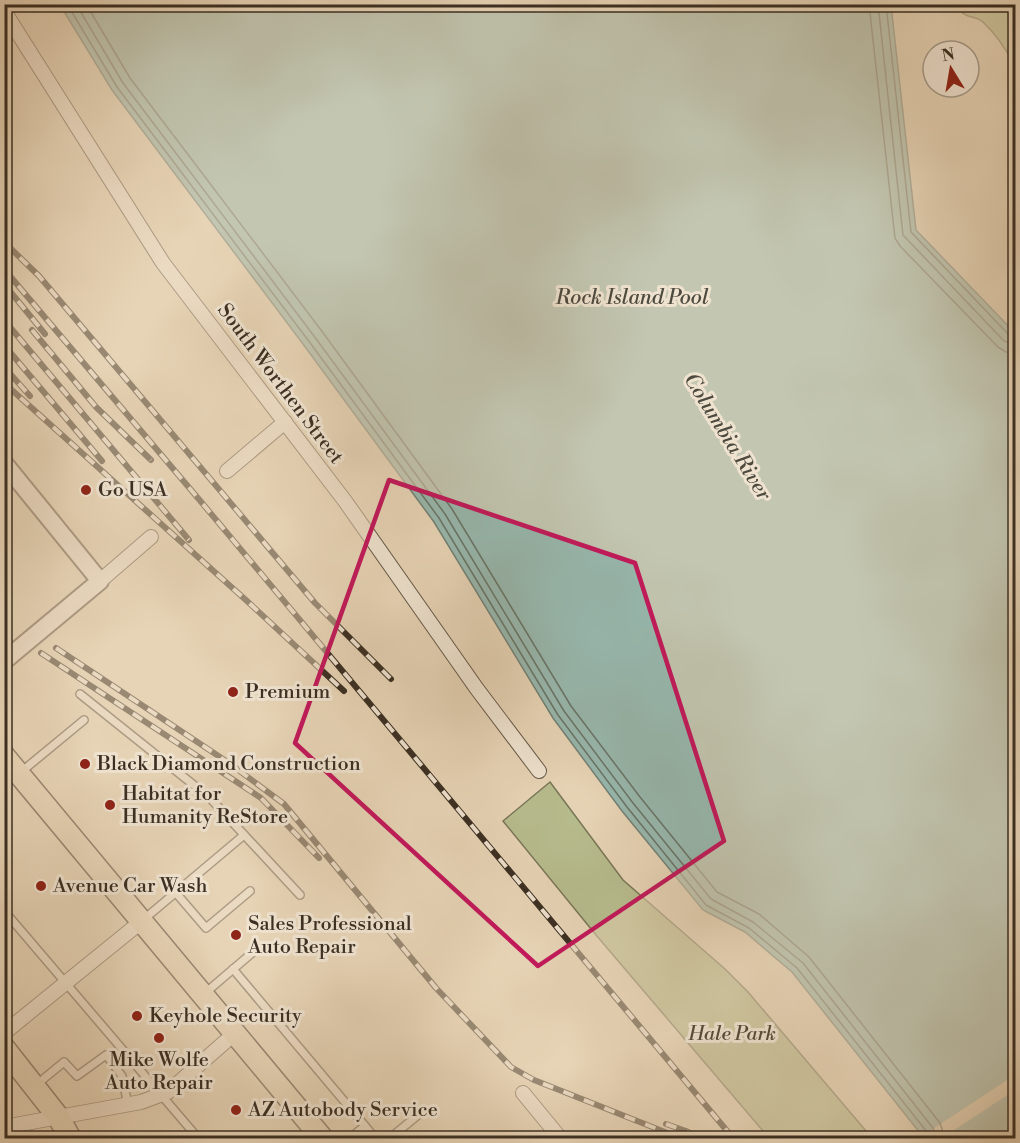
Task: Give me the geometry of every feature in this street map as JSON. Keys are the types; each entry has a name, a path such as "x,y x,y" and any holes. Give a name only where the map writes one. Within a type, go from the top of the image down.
{"main road":[{"path":"4,756 322,1138"},
{"path":"4,1048 59,1118 70,1138"}],"street":[{"name":"South Worthen Street","path":"4,11 163,262 345,501 477,689 539,771"},
{"path":"226,471 285,422"},
{"path":"4,463 100,580"},
{"path":"4,662 151,537"},
{"path":"4,1033 142,921"},
{"path":"4,1127 128,1105 161,1095 176,1086 234,1034"},
{"path":"523,1093 560,1138"}],"lane":[{"path":"80,694 210,798 300,895"},
{"path":"19,774 84,720"},
{"path":"142,921 244,835"},
{"path":"176,892 206,928 250,891"},
{"path":"6,913 198,1138"},
{"path":"202,995 252,953"},
{"path":"233,969 375,1138"},
{"path":"35,1086 64,1062 77,1076 106,1055 122,1076 128,1105"},
{"path":"390,1138 423,1111"},
{"path":"351,1138 365,1126"}],"highlighted area":[{"path":"389,480 635,563 724,841 538,966 295,743"}],"green space":[{"path":"955,5 1015,5 1015,66 988,27 979,19 963,14"},
{"name":"Hale Park","path":"550,782 623,880 748,992 872,1138 769,1138 596,935 503,821"}],"water":[{"name":"Rock Island Pool","path":"60,5 891,5 916,230 1015,333 1015,1138 924,1138 792,972 745,932 703,910 622,811 553,718 434,522 112,90"}],"pier":[{"path":"1015,1075 1015,1090 942,1138 919,1138"}],"railway":[{"path":"4,242 39,276 315,603 391,679"},
{"path":"4,269 733,1138"},
{"path":"4,284 45,334"},
{"path":"4,320 189,540"},
{"path":"32,330 96,407 151,460"},
{"path":"4,345 102,461"},
{"path":"4,367 30,396"},
{"path":"4,383 344,691"},
{"path":"56,648 229,763 284,804 436,988 511,1067 534,1080 680,1138"},
{"path":"41,653 261,798 319,858"},
{"path":"666,1124 700,1138"}],"place":[{"name":"Go USA","path":"86,490"},
{"name":"Premium","path":"233,692"},
{"name":"Black Diamond Construction","path":"85,764"},
{"name":"Habitat for Humanity ReStore","path":"110,805"},
{"name":"Avenue Car Wash","path":"41,886"},
{"name":"Sales Professional Auto Repair","path":"236,935"},
{"name":"Keyhole Security","path":"137,1016"},
{"name":"Mike Wolfe Auto Repair","path":"159,1038"},
{"name":"AZ Autobody Service","path":"236,1110"}],"water label":[{"name":"Columbia River","path":"727,437"}]}
